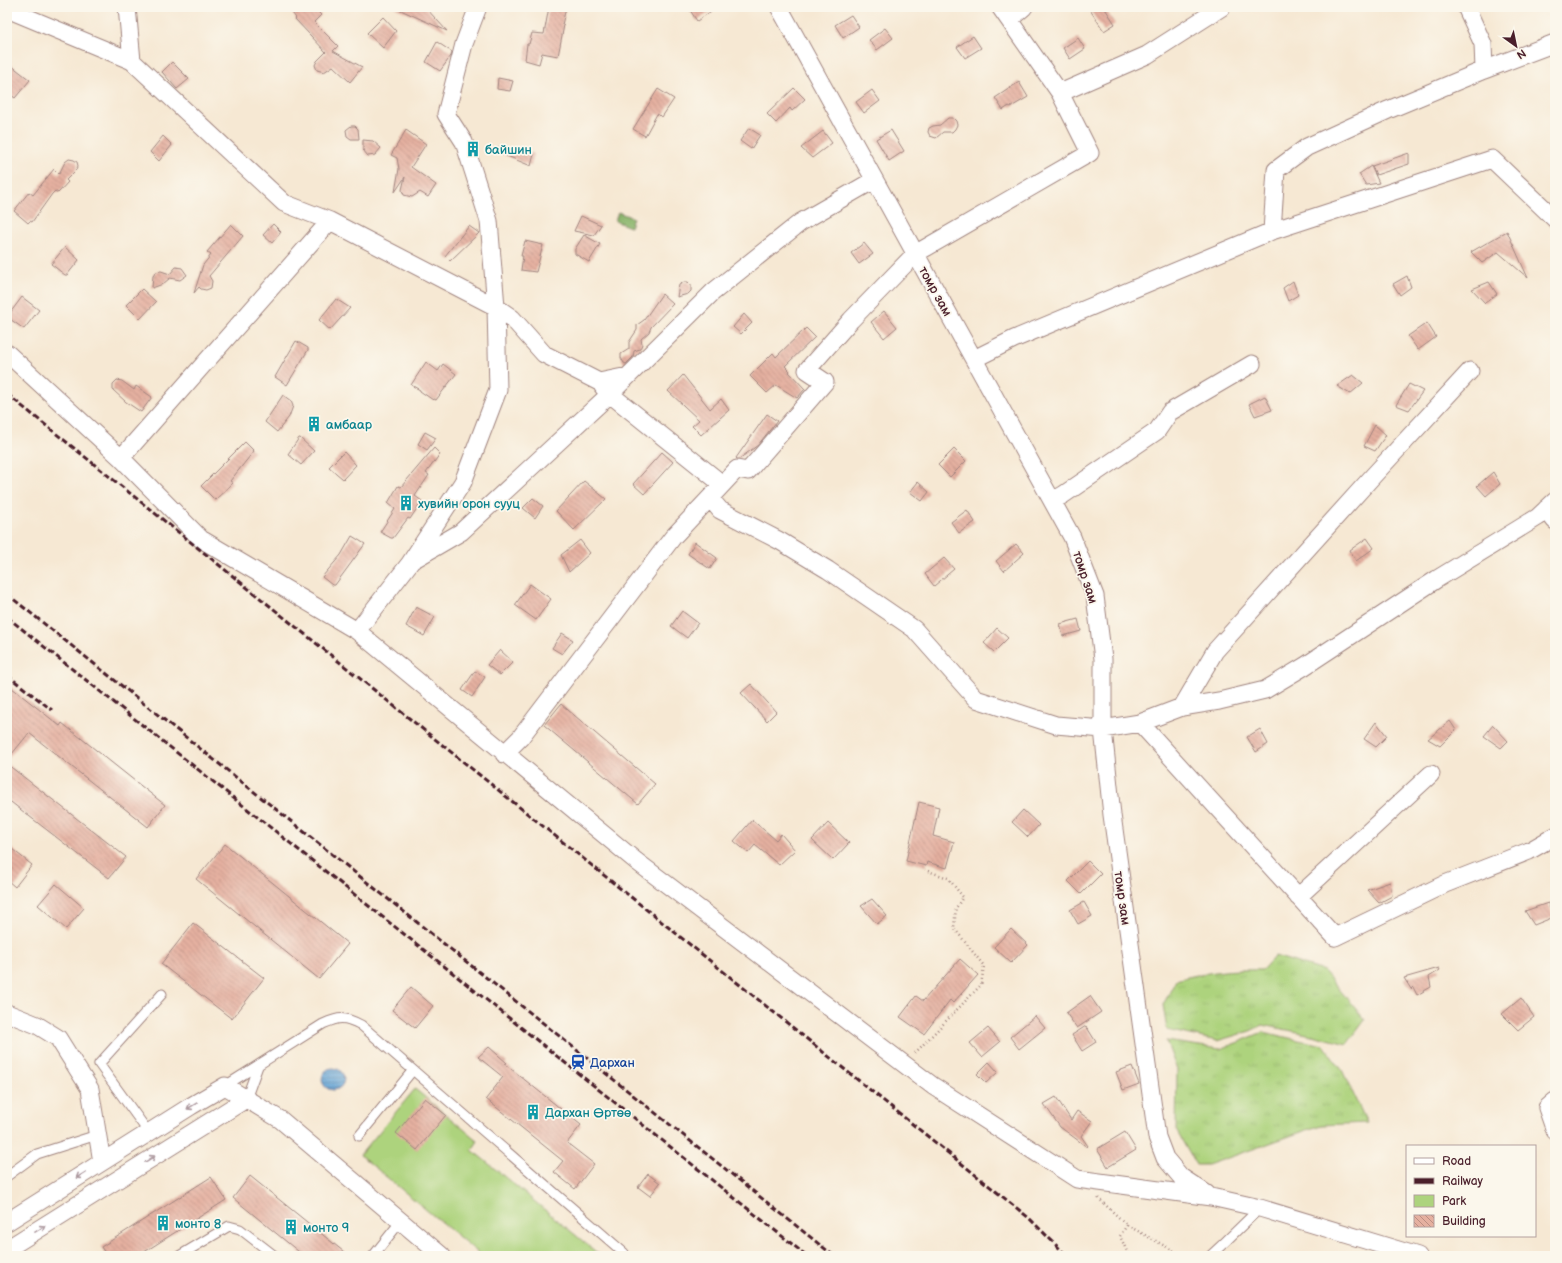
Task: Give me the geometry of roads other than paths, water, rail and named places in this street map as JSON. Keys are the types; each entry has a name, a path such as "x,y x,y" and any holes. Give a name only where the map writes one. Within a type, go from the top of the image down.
{"street":[{"path":"127,7 132,61"},
{"path":"357,631 410,563 463,482 498,390 496,307 489,221 464,142 446,114 464,44 478,7"},
{"name":"томр зам","path":"779,7 1072,537 1095,596 1103,659 1104,729 1112,815 1157,1138 1165,1158 1181,1177 1211,1196"},
{"path":"504,754 520,738 672,537 737,469 748,471 825,382 807,370 851,320 916,254 1090,153 1060,93 1005,14 1024,7"},
{"path":"1060,93 1148,55 1222,7"},
{"path":"1466,7 1484,44 1484,70"},
{"path":"7,9 132,61 284,203 330,221 496,307 512,318 544,354 604,388 722,484"},
{"path":"1272,231 1276,170 1306,147 1388,110 1484,70 1555,43"},
{"path":"974,359 1014,339 1272,231 1492,159 1555,219"},
{"path":"410,563 461,532 604,388 628,376 713,292 795,226 874,180"},
{"path":"121,458 330,221"},
{"path":"7,353 121,458 201,539 357,631 504,754 636,861 912,1070 940,1090 1077,1179 1211,1196 1260,1208 1418,1256"},
{"path":"1052,501 1064,495 1158,431 1170,412 1252,364"},
{"path":"1182,707 1215,651 1362,487 1470,371"},
{"path":"710,498 720,510 780,541 828,570 914,628 976,699 1056,725 1104,729 1140,722 1182,707 1219,701 1265,690 1305,666 1437,579 1538,517 1552,510"},
{"path":"1140,722 1335,937 1445,884 1529,851 1555,836"},
{"path":"1298,897 1431,774"},
{"path":"7,1013 37,1025 58,1038 90,1089 102,1162"},
{"path":"7,1222 225,1086 280,1120 442,1256"},
{"path":"7,1249 246,1099"},
{"path":"1555,1101 1547,1108 1555,1131"}],"lane":[{"path":"149,1133 99,1064 162,994"},
{"path":"225,1086 323,1024 336,1018 348,1018 361,1025 624,1253 622,1256"},
{"path":"246,1099 258,1066"},
{"path":"359,1136 413,1070"},
{"path":"7,1176 37,1154 97,1135"},
{"path":"1210,1256 1260,1208"},
{"path":"373,1256 401,1221"},
{"path":"180,1256 228,1226 240,1229 275,1256"}],"water":[{"path":"333,1068 341,1071 344,1079 341,1087 333,1090 325,1087 322,1079 325,1071"}],"railway":[{"path":"7,394 1029,1218 1067,1256"},
{"path":"7,594 834,1256"},
{"path":"7,617 807,1256"},
{"path":"7,675 52,710"}],"place":[{"name":"байшин","path":"473,149"},
{"name":"амбаар","path":"314,424"},
{"name":"хувийн орон сууц","path":"406,503"},
{"name":"Дархан","path":"578,1062"},
{"name":"Дархан Өртөө","path":"533,1112"},
{"name":"монто 8","path":"163,1223"},
{"name":"монто 9","path":"291,1227"}]}
